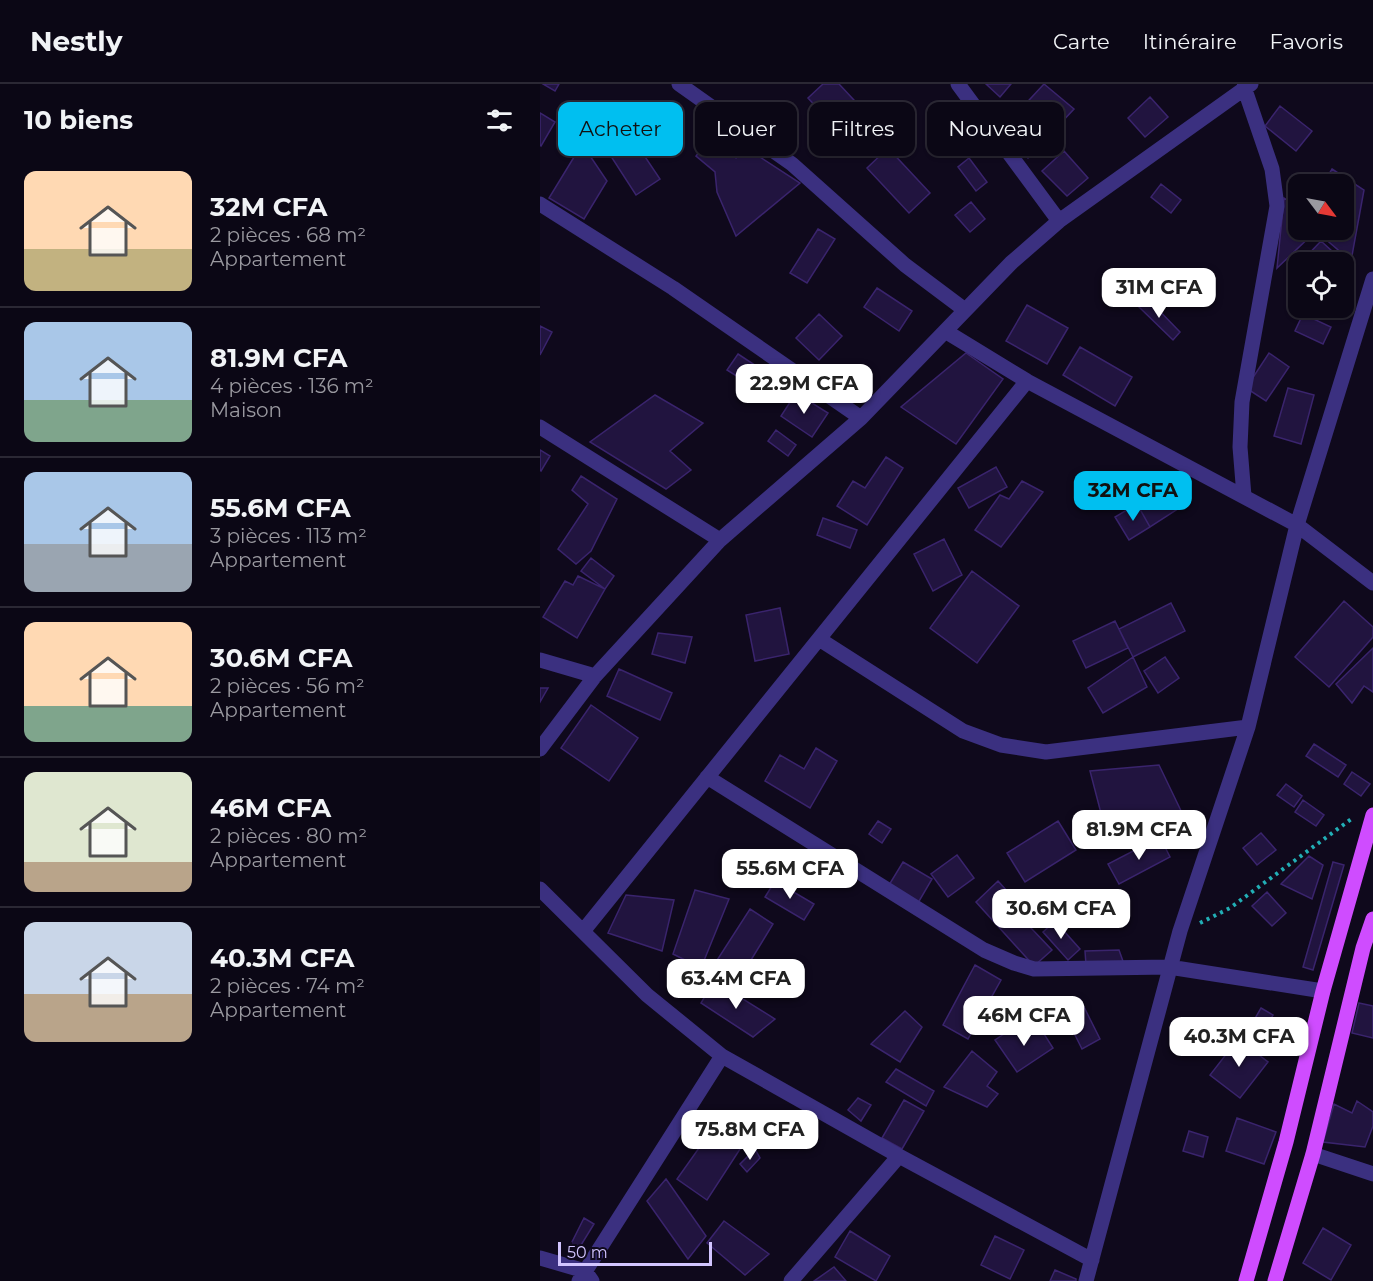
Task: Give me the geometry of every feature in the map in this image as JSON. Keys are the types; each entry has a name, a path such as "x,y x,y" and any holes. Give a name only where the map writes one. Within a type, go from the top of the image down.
{"main road":[{"path":"1246,1281 1286,1142 1368,813"},
{"path":"1275,1281 1313,1154 1363,948 1373,919"}],"street":[{"path":"679,84 792,164 905,265 965,310"},
{"path":"958,84 1059,221"},
{"path":"540,749 595,676 720,540 861,418 965,310 1059,221 1247,86 1272,169 1277,206 1242,402 1240,447 1244,496"},
{"path":"540,204 673,288 861,418"},
{"path":"1086,1281 1169,967 1248,728 1297,525 1373,279"},
{"path":"945,331 1027,381 1297,525 1373,583"},
{"path":"584,930 1027,381"},
{"path":"540,427 720,540"},
{"path":"819,639 963,731 1001,745 1046,752 1248,728"},
{"path":"540,660 595,676"},
{"path":"707,777 984,950 1014,963 1034,969 1169,967 1323,991"},
{"path":"540,889 584,930 647,995 722,1056 899,1156 1092,1260"},
{"path":"540,1258 585,1278 722,1056"},
{"path":"1313,1154 1367,1172 1373,1157"},
{"path":"791,1281 899,1156"}],"path":[{"path":"1180,930 1205,922 1230,908 1368,813"}],"building":[{"path":"543,84 559,84 555,91"},
{"path":"823,84 839,84 856,102 812,102 808,98"},
{"path":"986,84 1011,84 1000,97"},
{"path":"1044,84 1074,109 1064,120 1064,102 1027,102"},
{"path":"1150,97 1168,117 1145,137 1128,118"},
{"path":"1280,106 1312,131 1296,151 1265,126"},
{"path":"540,113 555,122 541,146 540,145"},
{"path":"1064,151 1088,178 1067,196 1042,171 1058,156 1064,156"},
{"path":"575,156 590,156 607,181 584,219 549,198"},
{"path":"611,156 645,156 660,179 636,195"},
{"path":"696,156 733,156 736,158 737,156 758,156 800,183 736,236 717,192 715,172"},
{"path":"880,156 895,156 930,193 909,213 867,168"},
{"path":"969,158 987,182 976,191 958,167"},
{"path":"1332,169 1340,174 1329,174"},
{"path":"1354,183 1364,190 1353,252 1340,252 1326,240 1354,240"},
{"path":"1161,184 1181,200 1171,213 1151,197"},
{"path":"1284,198 1288,201 1288,240 1307,240 1294,252 1288,252 1288,258 1277,268"},
{"path":"971,202 985,219 970,232 955,215"},
{"path":"818,229 835,239 807,283 790,273"},
{"path":"1321,241 1333,252 1311,252"},
{"path":"877,288 912,311 899,331 864,307"},
{"path":"1147,298 1180,332 1173,340 1138,306"},
{"path":"1027,305 1068,328 1047,364 1006,341"},
{"path":"819,314 842,336 819,360 796,338"},
{"path":"1301,318 1312,318 1331,327 1323,344 1295,331"},
{"path":"540,326 552,332 540,355"},
{"path":"1080,347 1132,377 1115,406 1063,375"},
{"path":"966,353 1003,379 956,444 901,407"},
{"path":"1269,353 1289,367 1266,401 1246,388"},
{"path":"738,354 767,373 757,389 727,370"},
{"path":"1288,388 1314,395 1301,444 1274,436"},
{"path":"796,393 828,413 812,437 781,416"},
{"path":"655,395 703,423 670,451 691,470 666,489 590,442"},
{"path":"776,430 796,445 788,456 768,441"},
{"path":"540,450 550,456 541,471 540,470"},
{"path":"886,457 903,468 867,525 837,506 853,481 865,488"},
{"path":"996,467 1007,487 969,508 958,488"},
{"path":"581,476 617,499 591,551 576,564 558,549 588,504 572,490"},
{"path":"1174,479 1190,501 1150,527 1137,504"},
{"path":"1022,481 1043,492 1001,547 975,530 1000,495 1009,499"},
{"path":"1137,504 1150,527 1129,540 1115,517"},
{"path":"823,518 857,530 850,548 817,535"},
{"path":"944,539 962,575 933,591 914,554"},
{"path":"591,558 614,576 605,589 581,571"},
{"path":"972,571 1019,606 977,663 930,628"},
{"path":"578,576 605,589 577,638 543,617 565,581 573,585"},
{"path":"1344,601 1373,627 1373,637 1329,687 1295,657"},
{"path":"1171,603 1185,631 1133,657 1119,629"},
{"path":"780,608 789,654 755,661 746,615"},
{"path":"1115,621 1128,648 1086,668 1073,641"},
{"path":"658,633 692,637 685,663 652,654"},
{"path":"1373,648 1373,692 1364,686 1352,703 1336,684"},
{"path":"1133,657 1147,687 1103,713 1088,688"},
{"path":"1165,657 1179,678 1158,693 1144,671"},
{"path":"619,669 672,693 660,720 607,696"},
{"path":"540,688 548,688 540,702"},
{"path":"591,705 638,738 609,781 561,748"},
{"path":"1314,744 1346,765 1338,777 1306,756"},
{"path":"816,748 837,761 810,808 765,781 780,755 804,769"},
{"path":"1159,765 1184,817 1109,844 1090,771"},
{"path":"1352,772 1370,784 1361,796 1344,784"},
{"path":"1286,784 1302,796 1294,807 1277,795"},
{"path":"1303,800 1324,815 1316,826 1295,812"},
{"path":"878,821 891,829 882,843 869,834"},
{"path":"1058,821 1076,850 1025,882 1007,853"},
{"path":"1261,833 1276,850 1257,865 1243,848"},
{"path":"1160,837 1170,857 1119,884 1108,864"},
{"path":"957,855 974,878 948,897 931,874"},
{"path":"1309,856 1323,865 1312,899 1281,884"},
{"path":"903,862 932,879 918,903 889,885"},
{"path":"1333,862 1344,865 1313,970 1303,967"},
{"path":"775,881 814,904 804,920 765,897"},
{"path":"998,881 1035,922 1030,927 1052,950 1034,966 976,902"},
{"path":"695,890 729,899 701,968 673,954"},
{"path":"1267,892 1286,913 1272,926 1252,906"},
{"path":"626,895 674,900 662,951 608,933"},
{"path":"750,909 773,924 737,983 712,968"},
{"path":"1055,921 1080,949 1068,960 1043,932"},
{"path":"1119,950 1124,964 1086,965 1085,951"},
{"path":"975,965 1001,980 968,1039 943,1025"},
{"path":"714,981 775,1019 753,1037 701,1003"},
{"path":"1080,999 1100,1039 1082,1049 1062,1009"},
{"path":"1359,1003 1373,1006 1373,1038 1352,1033"},
{"path":"1261,1008 1273,1015 1265,1029 1253,1022"},
{"path":"905,1011 922,1027 900,1062 871,1044"},
{"path":"1292,1022 1305,1025 1298,1055 1284,1051"},
{"path":"1016,1026 1023,1036 1039,1026 1053,1048 1017,1072 995,1040"},
{"path":"1238,1039 1268,1062 1240,1098 1210,1075"},
{"path":"972,1051 997,1072 987,1086 998,1094 987,1107 944,1087"},
{"path":"896,1069 934,1091 926,1106 886,1082"},
{"path":"858,1098 871,1105 861,1121 848,1110"},
{"path":"904,1100 924,1111 902,1149 882,1138"},
{"path":"1357,1101 1373,1112 1373,1126 1365,1147 1323,1142 1334,1104 1352,1113"},
{"path":"1237,1118 1276,1132 1264,1164 1226,1151"},
{"path":"716,1124 744,1143 707,1200 677,1179"},
{"path":"1189,1131 1208,1137 1203,1157 1183,1151"},
{"path":"755,1149 760,1158 747,1172 740,1164"},
{"path":"666,1179 706,1236 688,1259 647,1201"},
{"path":"584,1218 594,1224 578,1250 570,1246"},
{"path":"724,1221 769,1254 745,1275 707,1243"},
{"path":"1323,1228 1351,1245 1331,1280 1303,1263"},
{"path":"850,1231 890,1256 876,1281 835,1257"},
{"path":"995,1236 1024,1250 1010,1279 981,1265"},
{"path":"834,1267 846,1281 814,1281"},
{"path":"1055,1270 1076,1279 1076,1281 1050,1281"}]}
